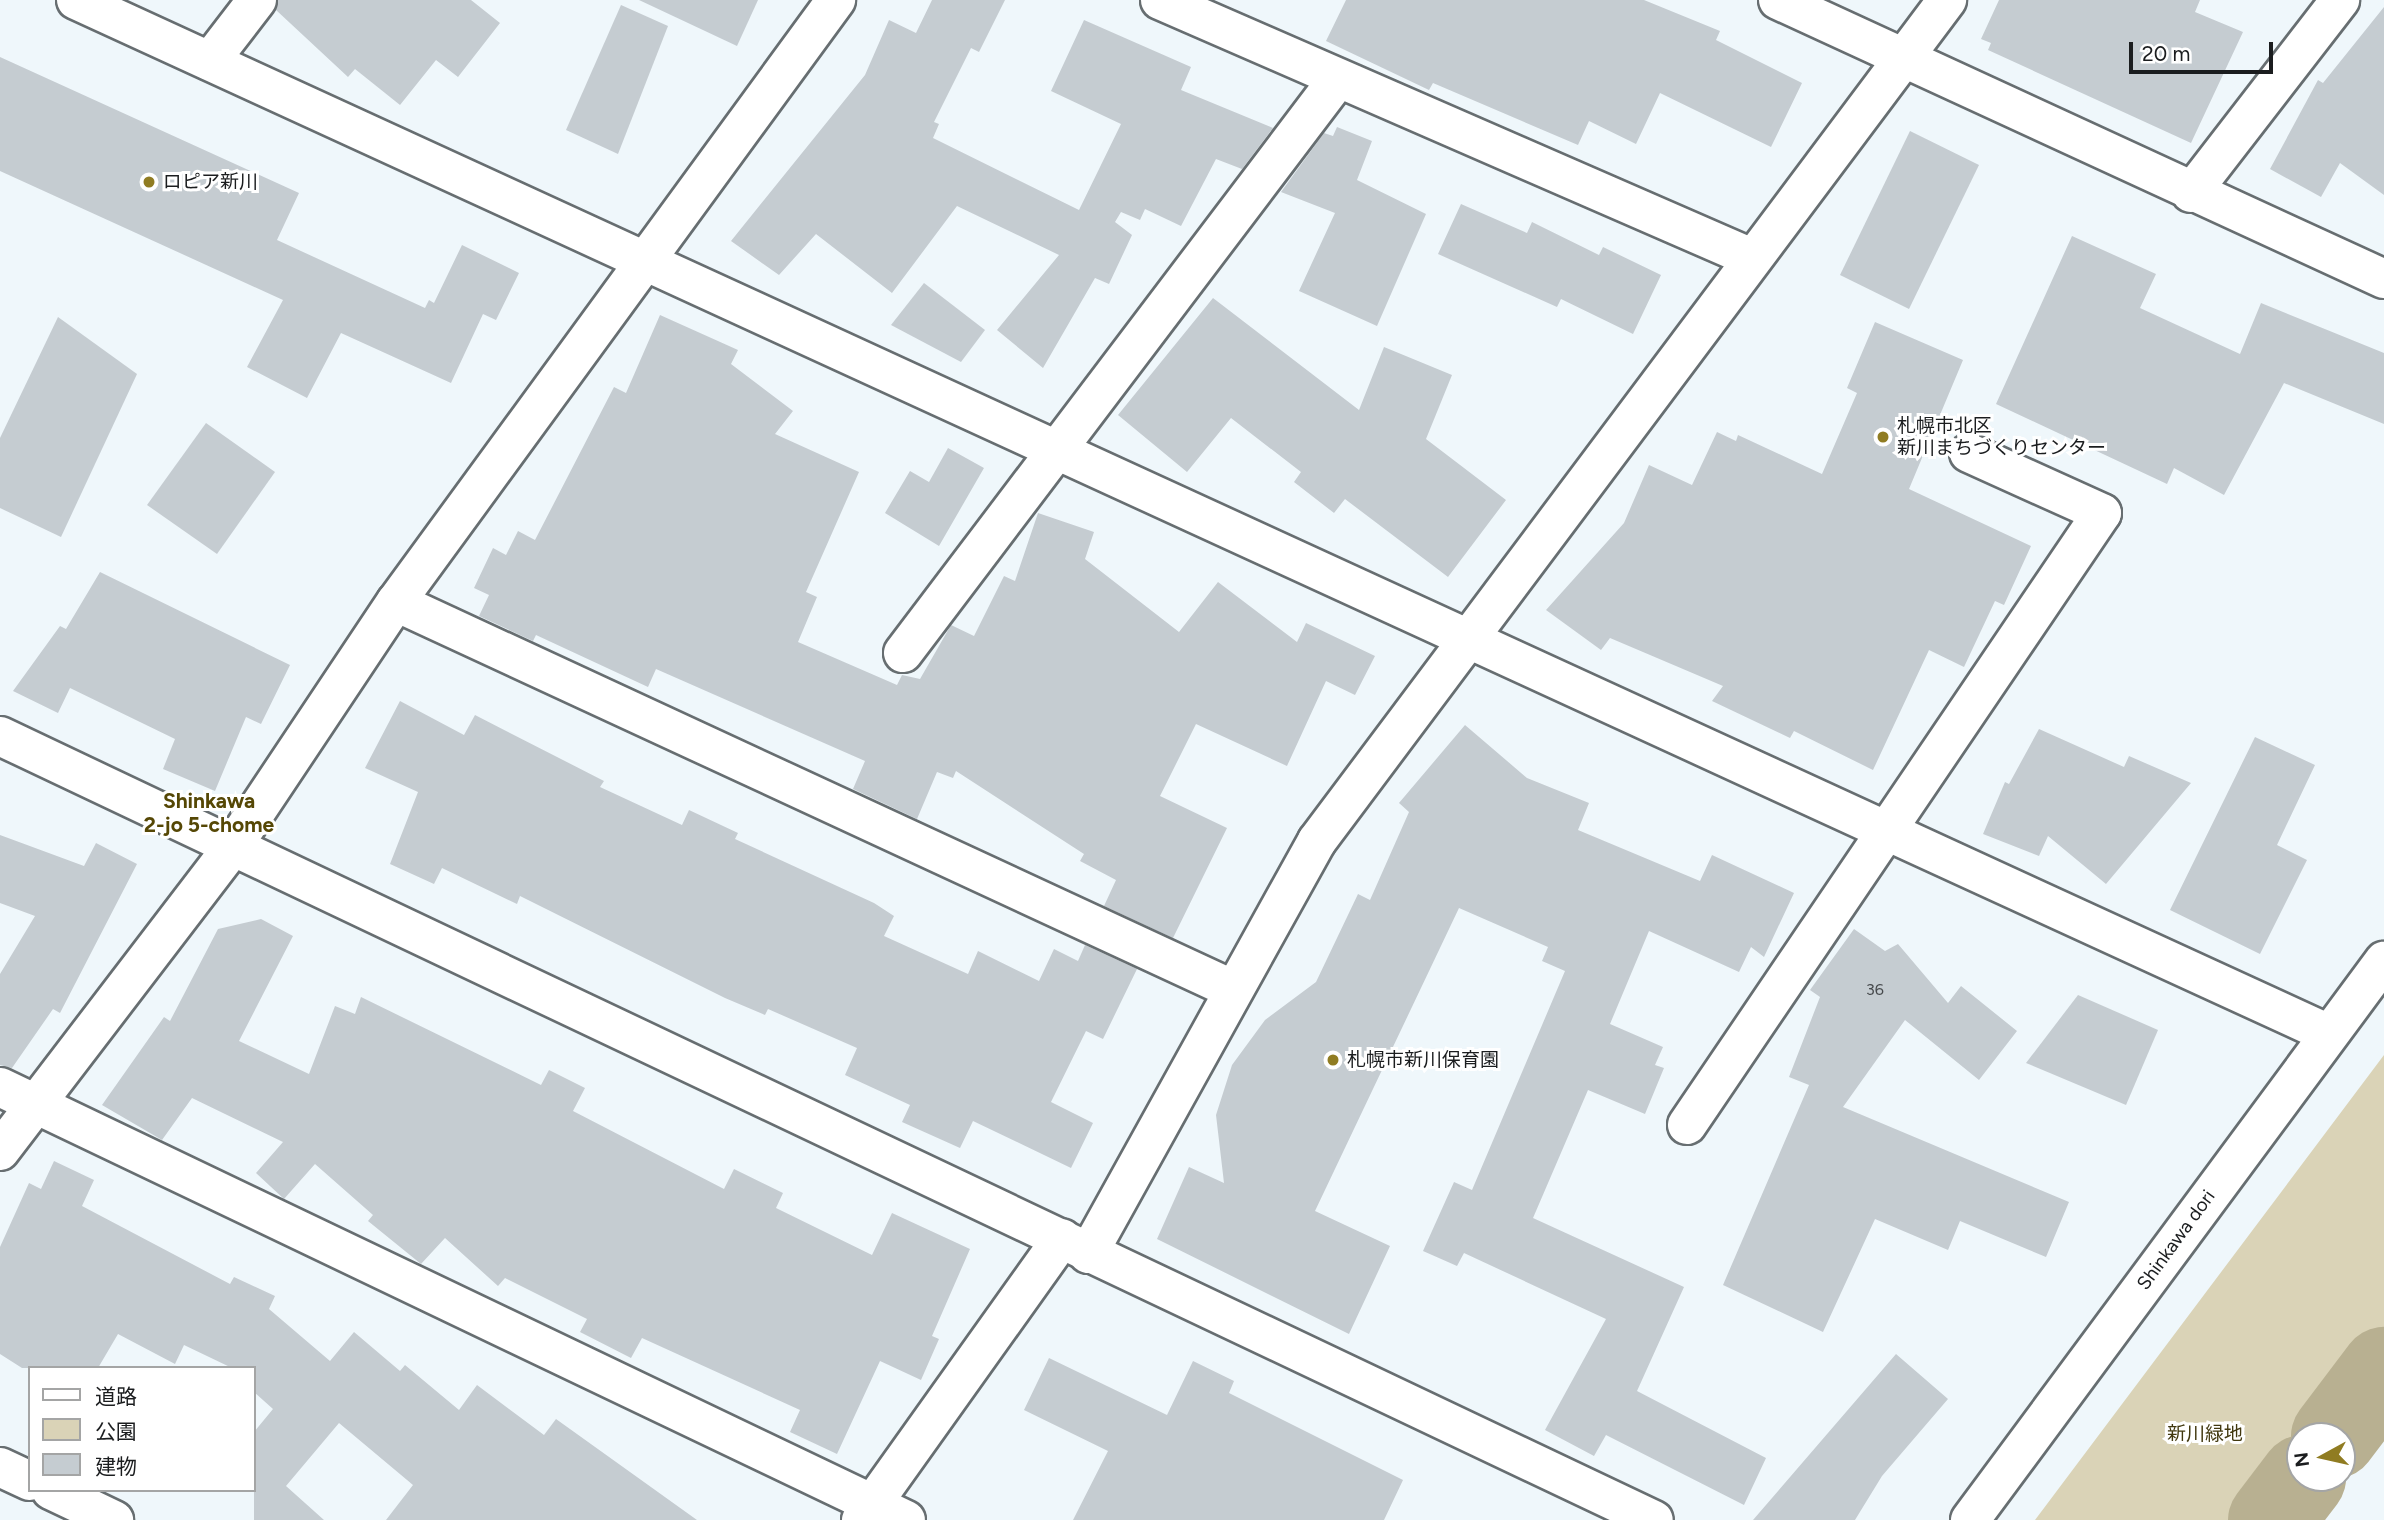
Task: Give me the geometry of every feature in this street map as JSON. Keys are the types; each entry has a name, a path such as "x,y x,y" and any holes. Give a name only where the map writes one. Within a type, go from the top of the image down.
{"street":[{"path":"76,0 1469,636 2329,1034"},
{"path":"210,61 257,0"},
{"path":"0,1151 233,846 396,602 643,259 836,0"},
{"path":"1160,0 1752,258"},
{"path":"1778,0 2190,193 2384,279"},
{"path":"866,1512 1075,1246 1232,989 1317,841 1947,0"},
{"path":"2190,193 2340,0"},
{"path":"904,653 1337,79"},
{"path":"1687,1125 1890,832 2102,513 1969,453"},
{"path":"396,602 1232,989"},
{"path":"0,736 1654,1520"},
{"name":"Shinkawa dori","path":"1969,1520 2384,961"},
{"path":"0,1087 866,1512 906,1520"},
{"path":"0,1467 28,1479"},
{"path":"55,1492 114,1520"}],"green space":[{"name":"新川緑地","path":"2384,1055 2384,1333 2318,1422 2286,1422 2286,1466 2246,1520 2035,1520"}],"building":[{"path":"278,0 471,0 500,23 458,77 436,60 400,105 355,69 348,77 276,10"},
{"path":"639,0 758,0 737,46"},
{"path":"932,0 1005,0 979,52 971,48 934,122 939,124 933,138 1079,210 1121,124 1051,91 1084,20 1191,67 1181,90 1273,128 1242,169 1216,159 1181,226 1145,209 1140,220 1121,212 1115,222 1132,235 1109,284 1095,278 1043,368 997,330 1059,255 957,206 892,293 816,234 779,275 731,241 865,75 889,20 916,33"},
{"path":"1346,0 1644,0 1720,31 1716,40 1802,83 1771,147 1660,93 1636,144 1589,121 1578,145 1433,83 1429,90 1326,41"},
{"path":"1999,0 2200,0 2195,12 2243,32 2191,143 1988,50 1991,43 1981,39"},
{"path":"621,5 668,26 618,154 566,130"},
{"path":"2384,7 2384,195 2340,163 2321,197 2270,169 2318,80 2323,83"},
{"path":"0,57 299,193 277,240 425,308 429,300 434,303 462,245 519,273 496,320 483,314 451,383 341,333 307,398 247,367 283,300 0,171"},
{"path":"1337,127 1372,141 1357,180 1426,214 1377,326 1299,291 1335,213 1281,192 1324,133 1333,136"},
{"path":"1910,131 1979,165 1909,309 1840,275"},
{"path":"1461,204 1527,233 1532,222 1599,255 1603,247 1661,275 1633,334 1561,299 1557,307 1438,254"},
{"path":"2072,236 2156,274 2140,308 2240,354 2261,303 2384,353 2384,424 2284,383 2224,495 2174,468 2167,484 1996,404"},
{"path":"924,283 985,330 961,362 891,325"},
{"path":"1213,298 1359,410 1384,347 1452,375 1426,439 1506,500 1448,577 1345,499 1334,513 1294,482 1301,472 1231,418 1187,472 1118,415"},
{"path":"660,315 738,350 731,364 793,411 775,434 859,472 806,592 817,597 798,642 897,685 902,675 920,679 951,625 974,636 1004,576 1015,581 1038,513 1094,532 1085,559 1179,632 1218,582 1297,642 1306,623 1375,656 1355,695 1326,681 1287,766 1196,724 1160,796 1227,828 1173,938 1104,906 1116,880 1080,861 1084,854 956,771 953,778 937,772 917,819 853,789 865,761 656,669 648,687 536,635 533,641 479,616 489,595 474,588 493,548 506,555 518,531 535,540 614,387 626,393"},
{"path":"58,317 137,374 61,537 0,508 0,438"},
{"path":"1875,322 1963,360 1909,489 2031,546 2004,605 1995,601 1964,667 1929,650 1873,770 1794,731 1790,738 1712,701 1723,686 1610,638 1601,650 1546,610 1624,523 1649,465 1692,485 1717,432 1736,441 1738,435 1822,474 1857,393 1847,388"},
{"path":"206,423 275,472 217,554 147,505"},
{"path":"948,448 984,468 939,546 885,513 910,471 929,482"},
{"path":"100,572 290,665 261,724 246,717 215,791 163,769 175,739 70,688 58,713 13,691 60,626 66,629"},
{"path":"400,701 464,735 475,715 604,781 600,787 682,825 689,810 738,833 735,839 874,903 894,916 884,936 968,974 978,951 1039,981 1054,949 1078,961 1085,945 1137,969 1103,1039 1086,1031 1051,1102 1093,1123 1071,1168 973,1121 960,1148 902,1122 910,1105 845,1075 857,1048 768,1009 765,1015 725,998 520,896 517,904 442,868 434,884 390,864 418,792 365,768"},
{"path":"1465,725 1527,778 1589,803 1578,830 1700,881 1712,855 1794,893 1764,957 1751,947 1739,972 1649,931 1610,1024 1663,1047 1655,1065 1664,1068 1645,1114 1588,1090 1533,1218 1684,1287 1637,1391 1766,1458 1744,1505 1606,1435 1594,1456 1545,1430 1606,1319 1464,1253 1457,1266 1423,1251 1454,1182 1472,1190 1565,971 1542,961 1548,947 1459,908 1315,1211 1390,1246 1349,1334 1157,1239 1189,1167 1224,1183 1216,1115 1232,1065 1265,1020 1316,982 1358,894 1370,900 1409,812 1399,803"},
{"path":"2039,729 2124,767 2129,756 2191,783 2106,884 2048,836 2039,856 1983,834 2005,782 2009,784"},
{"path":"2255,737 2315,765 2277,845 2307,860 2260,954 2170,910"},
{"path":"0,835 84,866 96,843 137,864 60,1013 53,1009 12,1068 0,1065 0,974 35,916 0,903"},
{"path":"261,919 293,936 239,1041 309,1074 335,1006 355,1014 361,997 541,1085 549,1070 585,1088 573,1111 724,1189 734,1169 783,1193 776,1208 872,1255 892,1213 970,1249 932,1336 939,1339 921,1380 880,1361 837,1454 790,1432 800,1410 642,1338 631,1358 580,1332 587,1319 505,1278 498,1286 445,1238 421,1264 368,1221 373,1215 315,1164 284,1199 256,1173 283,1142 192,1098 162,1140 102,1105 164,1017 170,1021 218,929"},
{"path":"1854,929 1885,951 1898,944 1948,1003 1961,986 2017,1031 1979,1080 1905,1020 1843,1107 2069,1202 2046,1257 1960,1221 1948,1250 1875,1219 1823,1332 1723,1285 1809,1085 1789,1077 1820,997 1810,990"},
{"path":"2078,995 2158,1030 2126,1105 2026,1063"},
{"path":"54,1161 94,1180 82,1206 230,1284 234,1277 275,1296 269,1309 330,1361 354,1332 400,1371 405,1365 459,1410 477,1385 544,1435 556,1419 697,1520 386,1520 413,1485 339,1423 286,1486 324,1520 254,1520 256,1430 273,1409 256,1394 256,1366 228,1366 184,1345 175,1364 118,1334 99,1366 22,1368 0,1354 0,1247 29,1183 41,1189"},
{"path":"1896,1354 1948,1399 1882,1476 1855,1520 1753,1520"},
{"path":"1049,1358 1167,1415 1193,1361 1234,1381 1229,1393 1403,1480 1384,1520 1073,1520 1108,1451 1024,1410"}],"waterway":[{"path":"2345,1422 2384,1370"},
{"path":"2271,1520 2292,1492"}],"place":[{"name":"ロピア新川","path":"149,182"},
{"name":"札幌市北区 新川まちづくりセンター","path":"1883,437"},
{"name":"札幌市新川保育園","path":"1333,1060"}],"district":[{"name":"Shinkawa 2-jo 5-chome","path":"209,813"}]}
